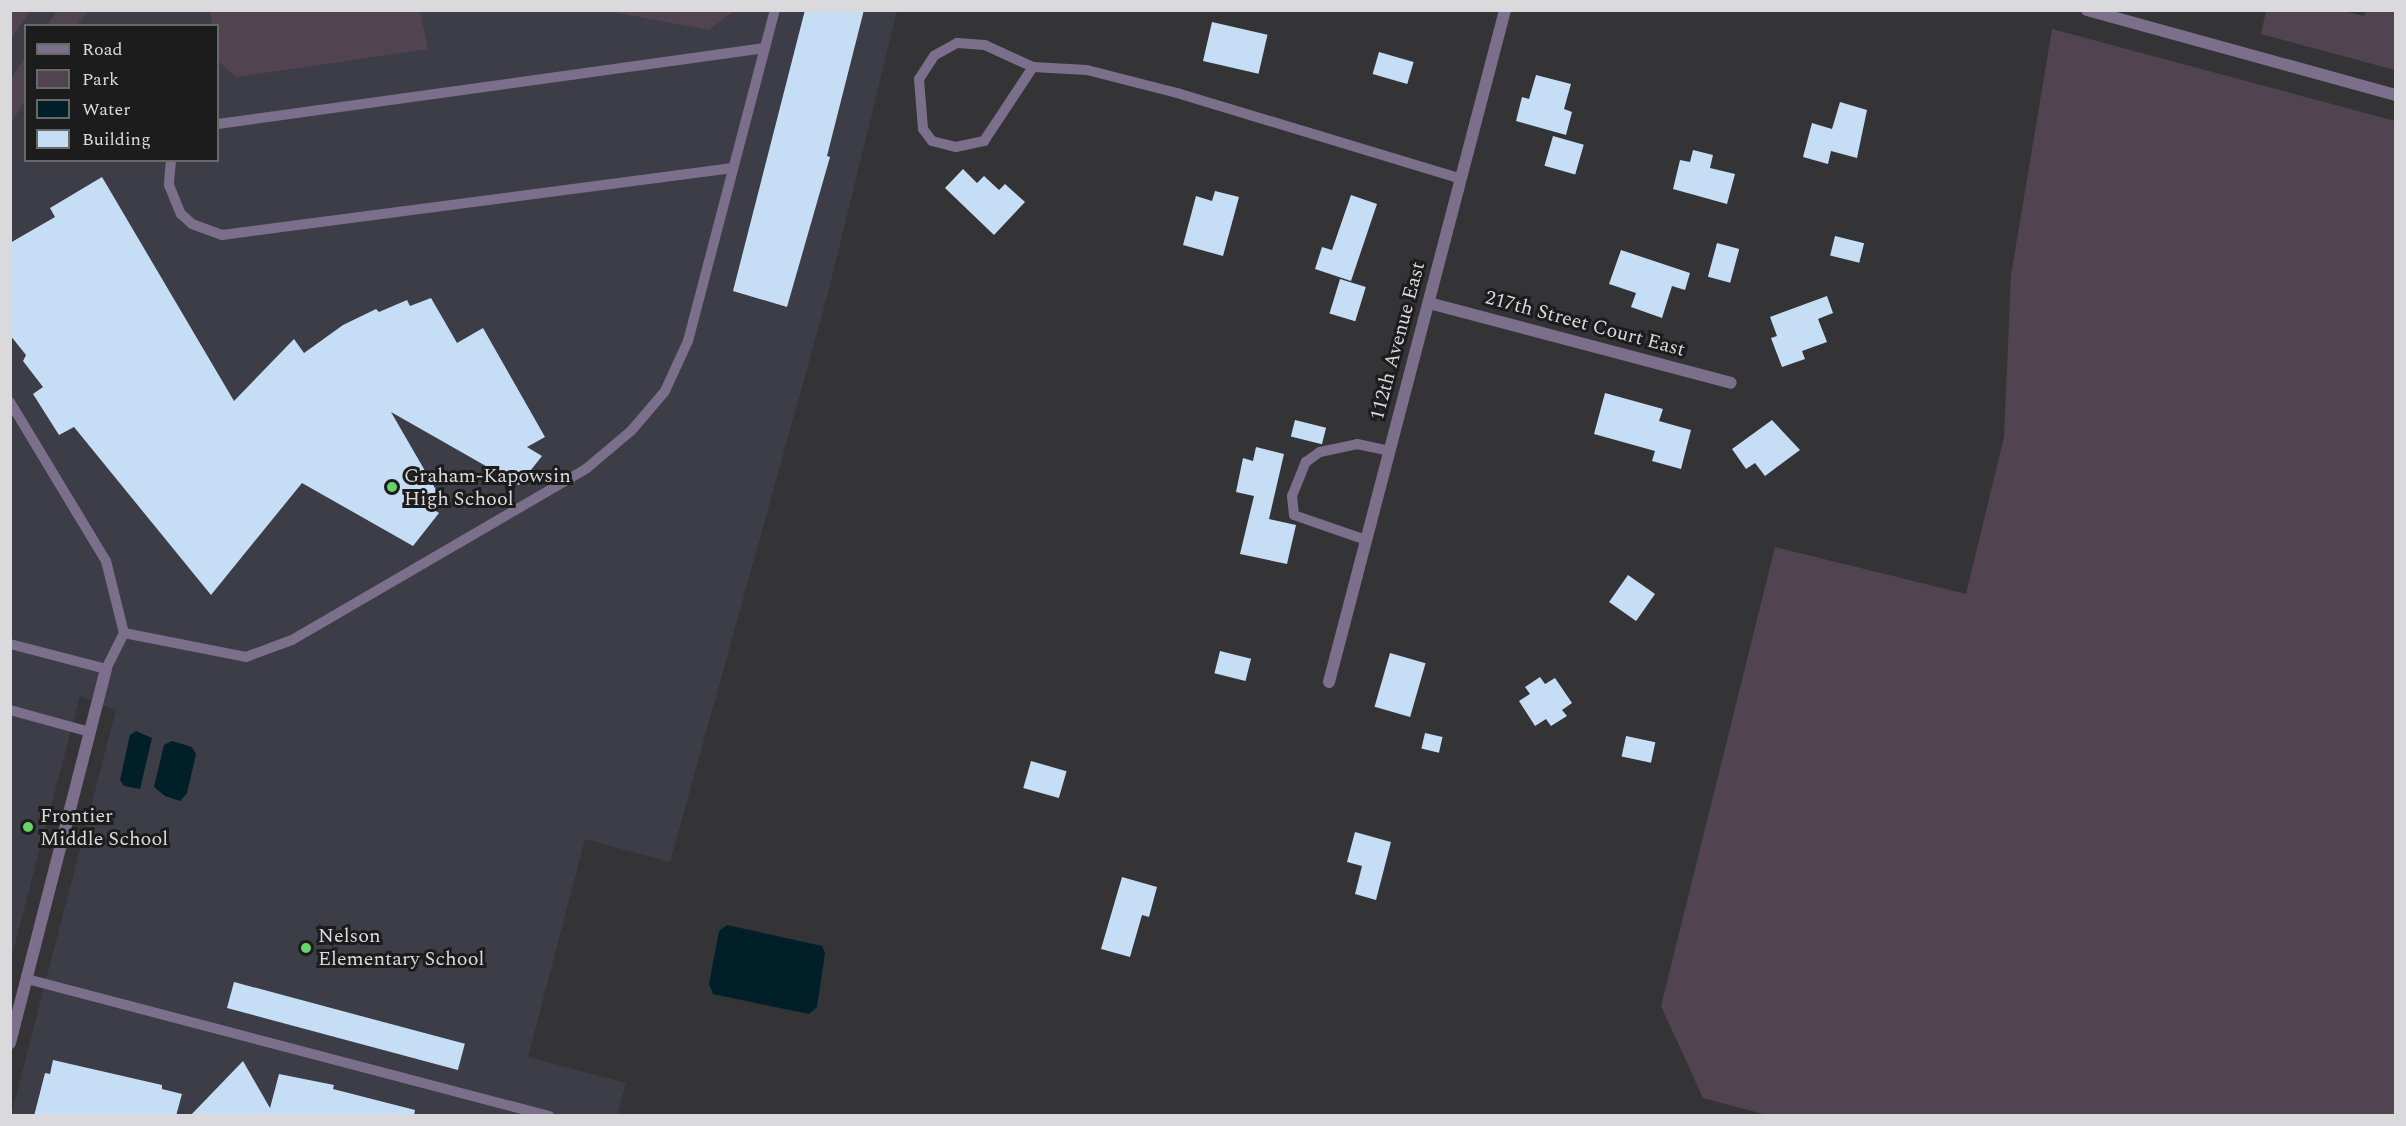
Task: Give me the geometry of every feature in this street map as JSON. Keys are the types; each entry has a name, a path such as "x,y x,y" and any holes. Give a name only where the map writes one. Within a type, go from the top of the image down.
{"street":[{"name":"112th Avenue East","path":"1329,682 1505,10"},
{"path":"2087,10 2396,94"},
{"name":"217th Street Court East","path":"1429,303 1731,383"},
{"path":"10,1043 106,669"}],"lane":[{"path":"124,633 246,657 292,640 587,468 631,431 665,391 688,340 775,10"},
{"path":"1033,67 984,141 956,147 932,141 923,129 919,79 934,56 957,43 985,45 1033,67 1087,70 1177,93 1461,179"},
{"path":"219,124 765,48"},
{"path":"171,162 169,184 181,214 192,224 222,235 733,168"},
{"path":"10,402 105,561 124,633 106,669 10,644"},
{"path":"1366,540 1294,515 1292,496 1306,462 1320,452 1357,444 1389,451"},
{"path":"10,710 90,732"},
{"path":"27,979 549,1116"}],"shaded area":[{"name":"Graham-Kapowsin High School","path":"11,11 897,11 827,297 670,862 585,839 528,1057 626,1083 617,1115 11,1115 116,710 80,696 11,959"}],"green space":[{"path":"58,10 88,10 78,24 48,24"},
{"path":"10,11 30,11 11,39"},
{"path":"210,11 420,11 428,49 236,77 219,62 219,24 212,24"},
{"path":"607,11 734,11 709,30"},
{"path":"2266,11 2343,11 2364,16 2366,11 2395,11 2395,70 2261,34"},
{"path":"2052,29 2395,121 2395,1115 1767,1115 1703,1098 1661,1006 1775,547 1966,594 2004,437 2011,275"},
{"path":"24,59 24,103 11,123 11,79"}],"water":[{"path":"136,731 152,738 140,789 124,786 120,780 130,735"},
{"path":"172,741 192,747 196,754 187,793 180,801 165,796 154,787 164,745"},
{"path":"727,925 822,946 825,953 817,1007 809,1014 713,994 709,984 719,931"}],"building":[{"path":"805,10 864,10 827,156 830,157 787,307 733,291"},
{"path":"1212,22 1268,35 1259,74 1203,61"},
{"path":"1379,52 1414,62 1407,84 1373,74"},
{"path":"1536,75 1571,84 1564,109 1572,112 1566,135 1516,121 1522,97 1529,99"},
{"path":"1840,102 1867,110 1857,158 1831,151 1828,164 1803,157 1812,123 1832,129"},
{"path":"1553,136 1584,145 1575,175 1544,166"},
{"path":"1693,150 1713,155 1710,168 1735,174 1727,204 1673,189 1680,160 1690,162"},
{"path":"963,169 977,183 984,176 999,190 1005,184 1025,202 994,235 945,188"},
{"path":"102,177 234,401 294,339 304,353 343,325 376,309 379,312 407,300 410,306 431,298 457,343 483,328 545,437 527,447 542,456 519,485 391,412 439,495 425,504 439,513 413,546 302,483 211,595 74,427 59,435 33,394 43,387 23,361 26,355 10,335 10,243 55,217 50,208"},
{"path":"1215,191 1239,197 1223,256 1183,245 1196,196 1212,201"},
{"path":"1351,195 1377,204 1351,281 1315,269 1322,247 1332,250"},
{"path":"1835,236 1864,243 1859,263 1830,255"},
{"path":"1717,243 1739,249 1730,283 1708,277"},
{"path":"1621,250 1690,273 1685,290 1672,286 1662,318 1631,307 1636,293 1609,284"},
{"path":"1340,279 1366,287 1355,321 1329,313"},
{"path":"1827,296 1833,313 1818,319 1827,342 1802,351 1805,359 1782,367 1771,338 1777,336 1770,317"},
{"path":"1605,393 1663,409 1659,421 1691,430 1681,469 1652,461 1655,451 1594,434"},
{"path":"1295,420 1326,428 1322,444 1291,436"},
{"path":"1772,420 1800,450 1765,476 1755,463 1746,469 1732,449"},
{"path":"1256,447 1284,454 1269,519 1296,525 1287,564 1240,554 1254,496 1236,492 1243,458 1253,461"},
{"path":"1628,575 1655,594 1636,621 1609,602"},
{"path":"1220,651 1251,659 1245,681 1214,673"},
{"path":"1390,653 1426,663 1410,717 1375,707"},
{"path":"1540,677 1545,684 1555,678 1572,703 1562,710 1567,716 1551,726 1546,719 1535,726 1519,701 1530,694 1525,687"},
{"path":"1425,733 1443,737 1439,753 1421,749"},
{"path":"1626,736 1655,742 1651,763 1622,757"},
{"path":"1031,761 1067,771 1059,798 1023,788"},
{"path":"1355,832 1391,842 1376,900 1355,894 1362,866 1347,862"},
{"path":"1122,877 1157,887 1149,917 1142,915 1130,957 1101,949"},
{"path":"234,982 465,1044 458,1070 227,1008"},
{"path":"53,1060 162,1085 162,1089 182,1094 176,1116 34,1116 45,1073 50,1074"},
{"path":"243,1061 270,1108 279,1074 334,1085 333,1089 415,1110 414,1116 190,1116"}],"place":[{"name":"Graham-Kapowsin High School","path":"392,487"},
{"name":"Frontier Middle School","path":"28,827"},
{"name":"Nelson Elementary School","path":"306,948"}]}
